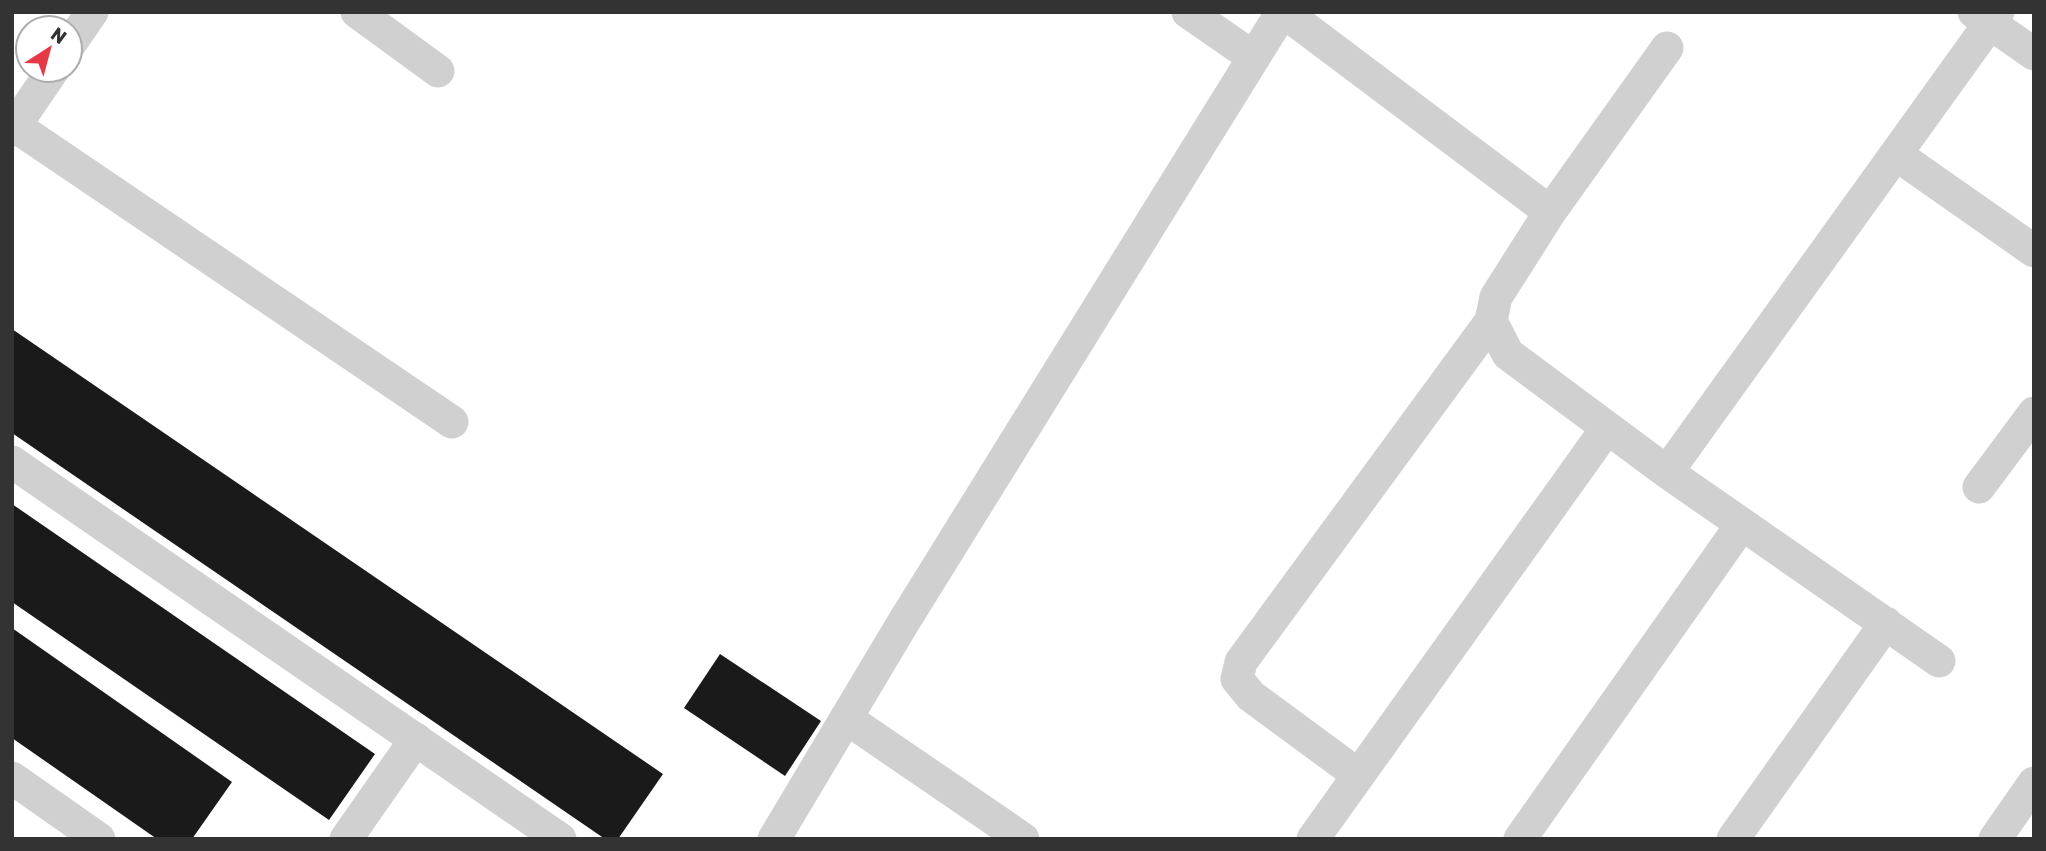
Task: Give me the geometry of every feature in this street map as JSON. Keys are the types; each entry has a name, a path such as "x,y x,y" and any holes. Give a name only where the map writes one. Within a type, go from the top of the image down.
{"street":[{"path":"357,12 438,71"},
{"path":"1188,12 1253,57"},
{"path":"774,839 846,718 1283,12 1550,212"},
{"path":"1667,472 1897,155 1988,16 2034,54"},
{"path":"1357,774 1251,696 1237,679 1241,662 1491,321 1496,297 1550,212 1667,48"},
{"path":"44,84 14,128 452,422"},
{"path":"1897,155 2034,251"},
{"path":"1491,321 1508,354 1667,472 1939,661"},
{"path":"1979,487 2034,413"},
{"path":"1313,839 1607,428"},
{"path":"12,462 560,839"},
{"path":"1520,839 1742,524"},
{"path":"1732,839 1886,624"},
{"path":"846,718 1023,839"},
{"path":"346,839 416,739"},
{"path":"12,778 99,839"},
{"path":"1995,839 2034,783"}],"building":[{"path":"12,329 663,774 618,839 605,839 12,433"},
{"path":"12,504 375,754 329,820 12,602"},
{"path":"12,628 232,782 192,839 157,839 12,738"},
{"path":"720,654 821,721 785,776 684,708"}]}
